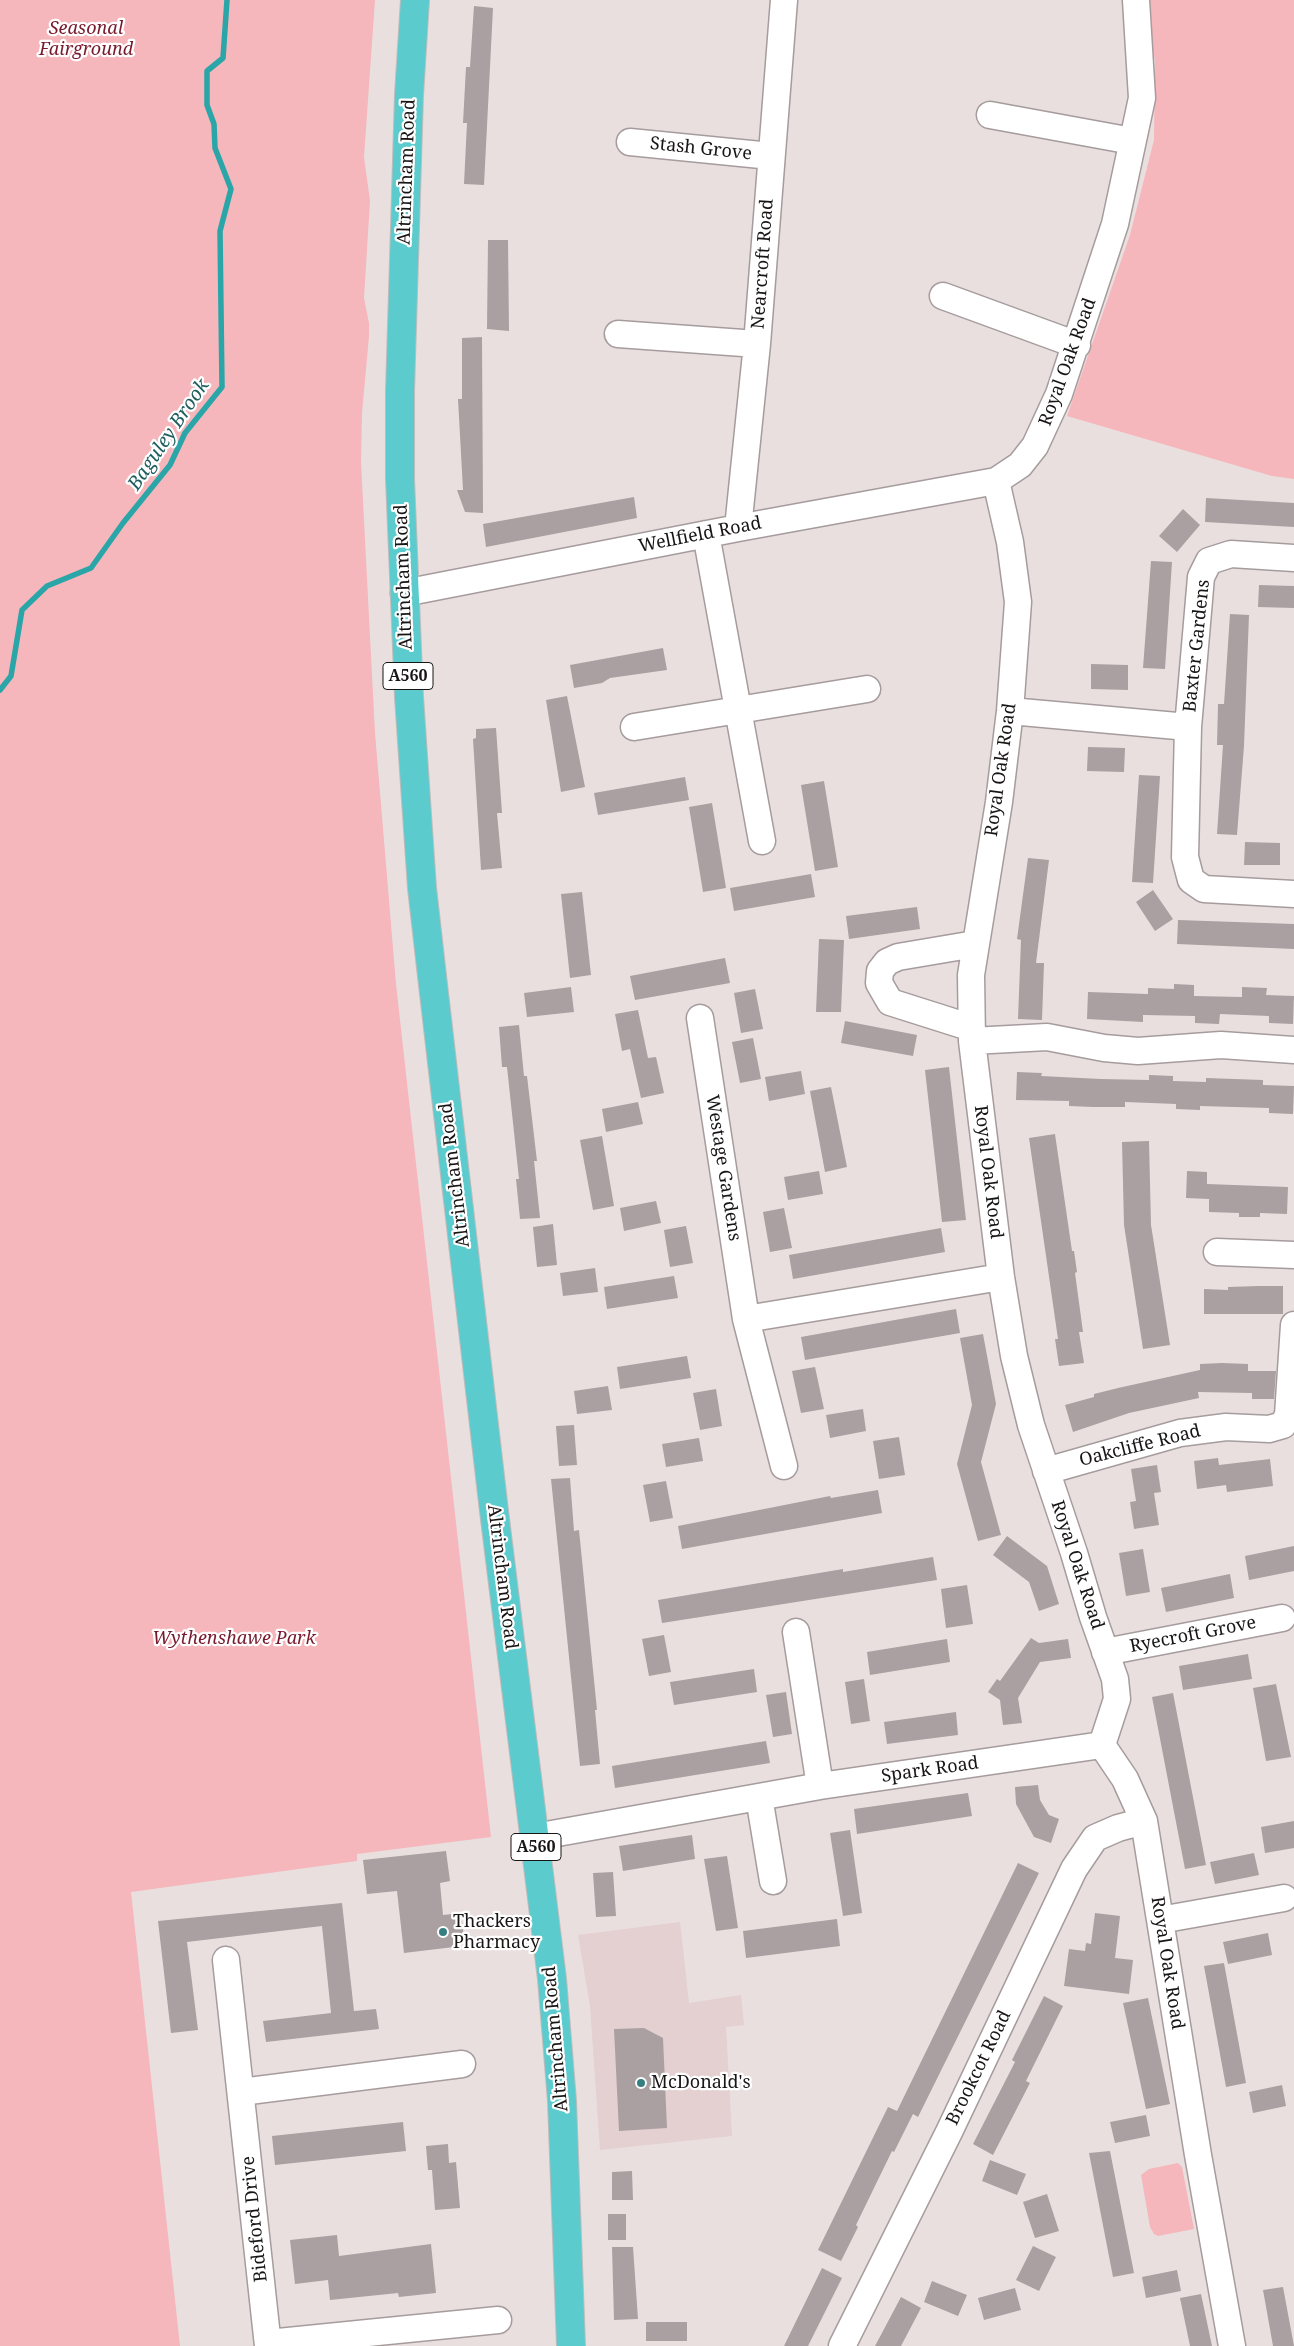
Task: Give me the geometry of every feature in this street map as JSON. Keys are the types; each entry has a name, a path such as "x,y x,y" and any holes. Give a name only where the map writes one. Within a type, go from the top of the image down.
{"highway":[{"name":"Altrincham Road","path":"415,0 409,104 400,479 416,808 432,976 494,1511 552,1979 561,2092 571,2346"}],"street":[{"name":"Nearcroft Road","path":"738,528 757,344 784,0"},
{"name":"Royal Oak Road","path":"1136,0 1142,98 1116,224 1059,394 1035,446 1020,465 996,480 1010,542 1018,602 1010,711 999,802 971,976 972,1034 1001,1277 1016,1364 1026,1408 1115,1679 1117,1699 1102,1745 1125,1779 1144,1821 1198,2155 1232,2346"},
{"path":"990,115 1132,141"},
{"name":"Stash Grove","path":"630,142 772,156"},
{"path":"943,296 1076,345"},
{"path":"618,334 757,344"},
{"name":"Wellfield Road","path":"404,592 996,480"},
{"path":"706,534 762,841"},
{"name":"Baxter Gardens","path":"1294,558 1232,554 1209,561 1201,577 1188,727 1185,857 1191,880 1204,889 1294,894"},
{"path":"634,727 867,689"},
{"name":"Baxter Gardens","path":"1010,711 1188,727"},
{"path":"975,944 898,957 887,962 880,971 879,983 890,1002 972,1034 1047,1037 1104,1048 1138,1051 1221,1046 1294,1050"},
{"name":"Westage Gardens","path":"700,1018 746,1319 784,1466"},
{"path":"1217,1252 1294,1256"},
{"path":"746,1319 1001,1277"},
{"name":"Oakcliffe Road","path":"1046,1471 1180,1433 1226,1427 1269,1429 1283,1425 1288,1415 1294,1324"},
{"name":"Ryecroft Grove","path":"1105,1652 1282,1618"},
{"path":"796,1632 820,1786"},
{"name":"Spark Road","path":"535,1837 609,1822 820,1786 1102,1745"},
{"path":"759,1797 773,1881"},
{"name":"Brookcot Road","path":"842,2346 940,2149 1074,1869 1095,1838 1118,1828 1144,1821"},
{"path":"1160,1920 1284,1898"},
{"name":"Bideford Drive","path":"226,1960 268,2345"},
{"path":"241,2092 462,2064"},
{"path":"268,2345 498,2320"}],"shaded area":[{"path":"680,1922 689,2003 741,1995 744,2025 726,2027 732,2136 600,2150 590,2006 578,1935"}],"green space":[{"name":"Wythenshawe Park","path":"0,0 375,0 364,157 370,201 364,298 369,323 369,336 362,413 361,462 375,733 396,984 491,1837 357,1854 357,1861 131,1892 180,2346 0,2346"},
{"path":"1145,0 1294,0 1294,479 1272,476 1067,416 1130,235 1154,140 1155,61"},
{"path":"1178,2163 1182,2167 1194,2229 1158,2236 1154,2234 1150,2227 1141,2175 1149,2169"}],"building":[{"path":"474,6 493,8 484,185 464,184 467,123 463,123 466,67 470,67"},
{"path":"488,240 508,240 509,331 487,329"},
{"path":"482,337 483,513 465,512 457,490 463,490 458,399 462,399 462,338"},
{"path":"634,497 637,518 486,547 483,524"},
{"path":"1206,498 1294,503 1294,527 1205,522"},
{"path":"1183,509 1200,525 1177,552 1159,536"},
{"path":"1151,561 1172,562 1165,669 1143,668"},
{"path":"1259,585 1294,586 1294,608 1258,607"},
{"path":"1230,614 1249,615 1244,746 1237,835 1217,834 1223,745 1217,745 1218,704 1224,704"},
{"path":"663,648 667,670 610,678 602,683 574,688 570,665"},
{"path":"1091,664 1128,665 1128,690 1091,689"},
{"path":"567,696 585,787 561,792 546,700"},
{"path":"496,728 502,813 497,813 502,868 481,870 473,739 476,738 476,729"},
{"path":"1088,747 1125,748 1124,772 1087,771"},
{"path":"1139,775 1160,776 1153,883 1132,882"},
{"path":"685,777 689,800 598,815 594,793"},
{"path":"824,781 838,867 815,871 801,785"},
{"path":"712,803 726,888 703,892 689,807"},
{"path":"1245,842 1280,843 1280,865 1244,865"},
{"path":"1028,858 1049,860 1036,963 1044,963 1042,1020 1018,1019 1021,940 1017,939"},
{"path":"811,874 815,897 734,911 730,888"},
{"path":"1153,890 1173,919 1155,931 1136,902"},
{"path":"582,892 591,975 570,978 561,894"},
{"path":"917,907 920,929 849,939 846,916"},
{"path":"1178,920 1294,924 1294,949 1177,944"},
{"path":"819,939 844,940 841,1012 816,1012"},
{"path":"725,958 730,983 635,1000 630,976"},
{"path":"1174,984 1194,985 1194,996 1242,997 1242,987 1267,988 1266,995 1294,996 1293,1024 1269,1023 1269,1016 1220,1014 1219,1024 1195,1023 1195,1016 1143,1015 1143,1022 1087,1019 1088,992 1148,994 1148,988 1174,989"},
{"path":"571,987 574,1012 527,1017 524,993"},
{"path":"755,989 763,1029 741,1033 734,993"},
{"path":"638,1010 648,1058 656,1057 664,1093 641,1098 630,1049 622,1051 615,1014"},
{"path":"845,1021 917,1035 913,1056 841,1043"},
{"path":"519,1025 524,1076 527,1076 537,1161 534,1161 540,1218 520,1219 516,1179 519,1179 507,1067 502,1067 499,1027"},
{"path":"753,1038 761,1079 740,1083 732,1042"},
{"path":"949,1067 966,1220 942,1222 925,1070"},
{"path":"801,1071 805,1094 769,1101 765,1077"},
{"path":"1017,1072 1042,1073 1041,1076 1101,1079 1149,1080 1149,1075 1173,1076 1173,1081 1206,1082 1206,1078 1263,1080 1263,1085 1294,1086 1293,1114 1269,1113 1269,1108 1200,1106 1200,1110 1176,1109 1176,1104 1125,1102 1125,1107 1093,1107 1069,1106 1069,1101 1016,1100"},
{"path":"831,1087 847,1167 825,1172 810,1091"},
{"path":"638,1102 643,1124 606,1132 602,1109"},
{"path":"1055,1134 1072,1251 1074,1251 1077,1272 1075,1273 1083,1332 1079,1332 1084,1363 1059,1366 1055,1339 1058,1339 1029,1138"},
{"path":"602,1136 614,1206 593,1210 580,1140"},
{"path":"1149,1141 1151,1225 1170,1345 1143,1349 1124,1225 1122,1142"},
{"path":"819,1171 823,1194 788,1200 784,1177"},
{"path":"1187,1171 1207,1172 1207,1184 1288,1187 1287,1214 1260,1213 1260,1217 1239,1217 1239,1213 1209,1212 1209,1199 1186,1198"},
{"path":"656,1201 661,1223 624,1231 620,1208"},
{"path":"784,1208 792,1248 770,1252 763,1212"},
{"path":"553,1224 557,1265 537,1267 533,1227"},
{"path":"686,1226 693,1263 670,1267 664,1230"},
{"path":"941,1228 945,1252 793,1279 789,1255"},
{"path":"595,1268 598,1292 563,1296 560,1273"},
{"path":"674,1276 678,1298 607,1309 604,1287"},
{"path":"1283,1286 1283,1314 1204,1314 1204,1289 1228,1290 1228,1287"},
{"path":"956,1309 960,1333 805,1360 801,1337"},
{"path":"983,1334 996,1404 981,1462 1001,1535 978,1541 957,1464 972,1405 960,1338"},
{"path":"687,1356 691,1378 620,1389 617,1367"},
{"path":"1200,1364 1248,1364 1248,1371 1276,1371 1274,1399 1252,1399 1252,1393 1198,1392 1199,1398 1129,1413 1073,1432 1065,1405 1094,1397 1094,1394 1200,1370"},
{"path":"815,1367 824,1409 801,1413 792,1371"},
{"path":"608,1386 612,1410 577,1414 574,1391"},
{"path":"716,1389 722,1426 700,1430 693,1393"},
{"path":"863,1409 866,1431 830,1438 826,1415"},
{"path":"574,1425 577,1465 559,1466 556,1426"},
{"path":"899,1437 905,1475 879,1479 873,1441"},
{"path":"699,1438 703,1461 666,1467 662,1444"},
{"path":"1218,1458 1219,1465 1270,1459 1273,1486 1227,1492 1226,1485 1197,1489 1194,1461"},
{"path":"1157,1465 1161,1492 1154,1493 1159,1525 1134,1529 1130,1502 1136,1501 1131,1469"},
{"path":"570,1478 574,1531 579,1530 597,1710 595,1710 600,1764 580,1766 551,1479"},
{"path":"666,1481 673,1518 650,1522 643,1485"},
{"path":"878,1490 882,1513 682,1549 678,1526 830,1496 831,1498"},
{"path":"1007,1536 1047,1566 1059,1604 1039,1611 1029,1582 993,1555"},
{"path":"1294,1546 1294,1571 1249,1580 1245,1556"},
{"path":"1143,1549 1150,1592 1126,1596 1119,1553"},
{"path":"933,1557 937,1580 662,1623 658,1600 843,1569 843,1572"},
{"path":"1230,1574 1234,1598 1166,1612 1161,1588"},
{"path":"967,1585 973,1624 946,1628 941,1589"},
{"path":"664,1635 671,1672 649,1676 642,1639"},
{"path":"1031,1638 1039,1643 1068,1639 1071,1658 1040,1662 1018,1698 1022,1723 1003,1725 1000,1700 988,1692 997,1679 1000,1681"},
{"path":"947,1639 950,1662 870,1675 867,1652"},
{"path":"1248,1654 1252,1679 1183,1690 1179,1666"},
{"path":"754,1669 757,1692 674,1705 670,1682"},
{"path":"864,1679 870,1721 851,1724 845,1682"},
{"path":"1276,1684 1291,1757 1266,1761 1253,1688"},
{"path":"786,1692 792,1734 773,1737 766,1695"},
{"path":"1173,1693 1206,1865 1185,1869 1152,1697"},
{"path":"956,1712 958,1735 887,1744 884,1722"},
{"path":"766,1741 770,1763 615,1788 612,1766"},
{"path":"1038,1785 1040,1800 1049,1815 1059,1819 1051,1843 1034,1837 1016,1804 1015,1787"},
{"path":"968,1793 972,1816 857,1834 854,1809"},
{"path":"1294,1821 1294,1848 1265,1853 1261,1827"},
{"path":"850,1830 862,1913 843,1916 830,1833"},
{"path":"692,1835 695,1859 623,1871 619,1846"},
{"path":"446,1851 450,1881 440,1883 443,1915 461,1913 464,1938 453,1939 454,1947 404,1953 397,1891 367,1894 363,1860"},
{"path":"1254,1853 1259,1875 1215,1884 1210,1862"},
{"path":"727,1856 738,1928 716,1931 704,1859"},
{"path":"1018,1863 1039,1873 918,2117 913,2114 894,2152 892,2151 856,2225 858,2227 841,2261 818,2250 888,2107 897,2111"},
{"path":"613,1872 616,1916 596,1917 593,1873"},
{"path":"342,1903 354,2011 376,2009 379,2029 266,2042 263,2021 331,2013 322,1926 187,1942 198,2030 171,2033 158,1921"},
{"path":"1095,1913 1120,1916 1115,1958 1133,1960 1129,1994 1064,1986 1069,1949 1085,1951 1086,1943 1091,1944"},
{"path":"837,1919 840,1946 746,1958 743,1931"},
{"path":"1268,1933 1272,1955 1228,1964 1223,1942"},
{"path":"1224,1963 1246,2083 1226,2087 1204,1966"},
{"path":"1044,1996 1063,2006 1026,2081 1030,2083 993,2155 973,2144 1015,2062 1012,2060"},
{"path":"1148,1998 1170,2104 1146,2109 1123,2003"},
{"name":"McDonald's","path":"644,2028 663,2038 667,2128 619,2131 614,2029"},
{"path":"1282,2085 1286,2106 1253,2113 1249,2092"},
{"path":"1146,2115 1150,2136 1115,2143 1110,2122"},
{"path":"403,2122 406,2151 275,2165 272,2136"},
{"path":"448,2144 449,2163 456,2162 460,2208 435,2210 432,2170 428,2170 426,2146"},
{"path":"1110,2151 1134,2273 1113,2277 1089,2153"},
{"path":"990,2160 1026,2174 1017,2195 982,2181"},
{"path":"632,2171 633,2200 612,2200 612,2172"},
{"path":"1047,2194 1059,2231 1035,2238 1023,2202"},
{"path":"608,2214 626,2214 626,2240 608,2240"},
{"path":"337,2235 339,2256 431,2244 436,2293 399,2297 398,2293 330,2300 328,2280 295,2284 290,2240"},
{"path":"1033,2246 1056,2257 1039,2291 1016,2280"},
{"path":"612,2247 633,2247 638,2319 614,2320"},
{"path":"822,2268 842,2278 808,2346 784,2346"},
{"path":"1177,2270 1181,2291 1146,2298 1142,2277"},
{"path":"932,2281 967,2295 958,2316 924,2302"},
{"path":"1283,2287 1294,2346 1273,2346 1263,2290"},
{"path":"1015,2288 1021,2310 984,2320 978,2298"},
{"path":"1201,2294 1212,2346 1190,2346 1180,2298"},
{"path":"901,2297 921,2308 901,2346 875,2346"},
{"path":"646,2322 687,2322 687,2341 646,2341"}],"waterway":[{"name":"Baguley Brook","path":"0,690 11,676 22,610 47,586 91,568 123,523 170,465 185,433 222,387 220,231 231,189 215,148 214,124 207,105 207,71 223,58 227,0"}],"place":[{"name":"Thackers Pharmacy","path":"443,1932"},
{"name":"McDonald's","path":"641,2083"}],"park label":[{"name":"Seasonal Fairground","path":"86,39"}]}
